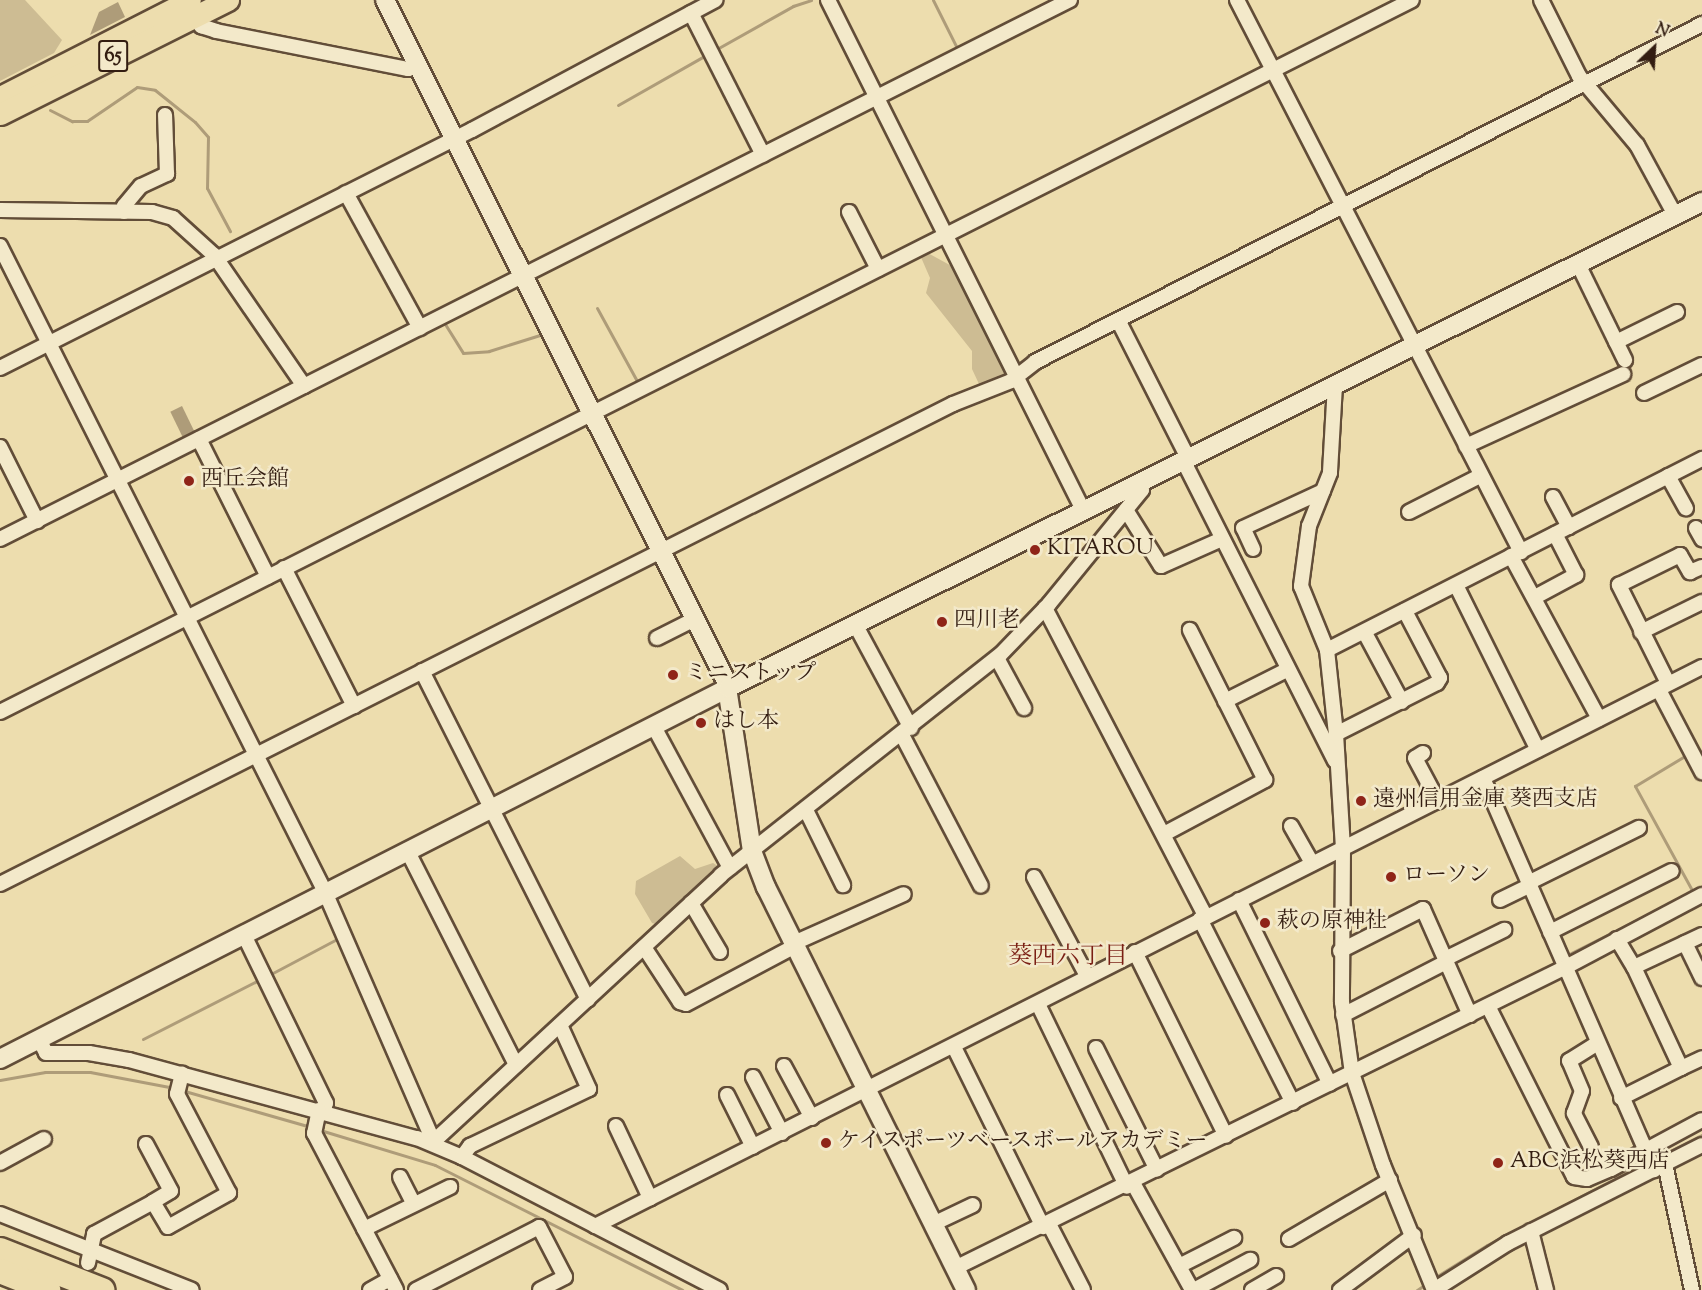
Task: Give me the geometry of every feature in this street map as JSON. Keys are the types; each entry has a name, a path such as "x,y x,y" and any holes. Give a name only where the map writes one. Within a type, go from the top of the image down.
{"highway":[{"path":"0,1250 102,1290"},
{"path":"0,1271 48,1290"}],"main road":[{"name":"65","path":"0,97 192,8 228,0"},
{"name":"65","path":"0,114 192,8"}],"street":[{"path":"385,0 593,413 728,688 752,851 795,944 966,1290"},
{"path":"0,368 454,138 716,0"},
{"path":"828,0 1018,375 1083,510"},
{"path":"0,539 1070,0"},
{"path":"1237,0 1412,346 1466,446 1535,597 1599,719"},
{"path":"0,712 1412,0"},
{"path":"1541,0 1584,83 1637,145 1675,215"},
{"path":"192,8 201,27 216,31 408,69 417,64"},
{"path":"691,13 763,155"},
{"path":"0,884 953,404 988,392 1018,375 1035,362 1702,24"},
{"path":"124,212 124,206 141,186 167,174 165,115"},
{"path":"346,193 420,328"},
{"path":"0,1059 40,1041 325,891 653,725 1702,202"},
{"path":"0,210 152,212 174,218 216,258 304,386"},
{"path":"849,212 878,269"},
{"path":"0,246 325,891 432,1141"},
{"path":"1466,446 1624,367 1616,342 1578,264"},
{"path":"1616,342 1677,312"},
{"path":"1118,320 1222,538 1336,764"},
{"path":"1644,393 1702,365"},
{"path":"1335,385 1330,473 1310,526 1301,586 1327,650 1336,734 1336,764 1343,848 1340,951 1343,1015 1352,1073 1390,1180 1414,1235 1434,1290 1648,1159 1702,1119"},
{"path":"199,439 268,577"},
{"path":"0,447 37,521"},
{"path":"1327,650 1365,633 1702,459"},
{"path":"1409,512 1480,476"},
{"path":"1668,476 1686,508"},
{"path":"432,1141 730,868 997,658 1045,608 1126,510 1142,490 1138,483"},
{"path":"1253,549 1243,528 1323,491"},
{"path":"1553,497 1569,527"},
{"path":"1126,510 1161,566 1222,538"},
{"path":"1535,597 1576,575 1555,534"},
{"path":"1702,567 1690,572 1680,555 1619,585 1702,772"},
{"path":"284,568 354,706"},
{"path":"1456,585 1538,750"},
{"path":"1641,632 1702,602"},
{"path":"1045,608 1164,834 1202,918 1293,1103"},
{"path":"1336,734 1402,702 1437,683 1440,678 1405,611"},
{"path":"657,638 695,619"},
{"path":"855,624 981,886"},
{"path":"1164,834 1265,780 1190,630"},
{"path":"1365,633 1402,702"},
{"path":"997,658 1024,708"},
{"path":"595,1226 954,1047 1087,976 1702,667"},
{"path":"1226,701 1287,670"},
{"path":"422,671 588,999"},
{"path":"653,725 730,868"},
{"path":"1423,753 1415,758 1438,801"},
{"path":"1483,778 1648,1159 1692,1290"},
{"path":"806,810 843,885"},
{"path":"1291,826 1312,863"},
{"path":"1500,900 1640,828"},
{"path":"407,850 516,1065"},
{"path":"1550,932 1672,871"},
{"path":"1034,877 1087,976"},
{"path":"644,947 680,1002 686,1004 795,944 904,894"},
{"path":"955,1269 1130,1185 1566,967 1702,895"},
{"path":"1239,900 1330,1084"},
{"path":"691,903 720,951"},
{"path":"1340,951 1423,909 1470,1015"},
{"path":"1343,1015 1504,930"},
{"path":"244,934 326,1103 320,1113 314,1133 393,1285 370,1290"},
{"path":"1634,967 1702,935"},
{"path":"1617,939 1634,967 1681,1068"},
{"path":"1685,944 1702,978"},
{"path":"1135,952 1226,1136"},
{"path":"1038,1004 1130,1185 1193,1290 1250,1260"},
{"path":"1488,1006 1574,1177 1587,1179 1648,1159 1702,1145"},
{"path":"462,1157 470,1146 589,1089 560,1025"},
{"path":"40,1041 45,1053 103,1055 180,1081 432,1141 720,1290"},
{"path":"954,1047 1046,1226 1083,1290"},
{"path":"1591,1147 1574,1113 1582,1091 1569,1061 1592,1047"},
{"path":"1096,1048 1157,1170"},
{"path":"1622,1098 1702,1058"},
{"path":"784,1066 812,1118"},
{"path":"753,1077 782,1133"},
{"path":"153,1202 168,1227 229,1193 180,1081"},
{"path":"727,1095 753,1147"},
{"path":"616,1126 650,1198"},
{"path":"0,1163 44,1139"},
{"path":"90,1256 94,1234 171,1191 147,1144"},
{"path":"400,1177 414,1204"},
{"path":"1288,1239 1390,1180"},
{"path":"364,1228 450,1187"},
{"path":"933,1224 973,1205"},
{"path":"1,1212 90,1256 192,1290"},
{"path":"416,1290 539,1227 565,1276 549,1288"},
{"path":"1531,1231 1546,1290"},
{"path":"1340,1290 1414,1235"},
{"path":"1179,1266 1234,1238"},
{"path":"1252,1290 1275,1276"}],"shaded area":[{"path":"0,0 25,0 62,40 54,53 0,81"},
{"path":"118,2 125,17 90,35 99,12"},
{"path":"926,252 957,269 1009,368 1008,377 981,387 979,384 972,369 972,351 926,293 930,278 920,255"},
{"path":"182,406 195,433 183,439 170,412"},
{"path":"680,856 695,869 713,863 721,868 659,925 652,923 635,894 636,881"}],"waterway":[{"path":"715,50 793,6 811,0"},
{"path":"933,0 958,50"},
{"path":"618,105 706,55"},
{"path":"50,110 72,121 87,121 137,87 155,90 195,122 208,137 207,188 230,231"},
{"path":"597,308 638,383"},
{"path":"445,324 463,353 489,351 546,333"},
{"path":"1571,953 1693,892 1635,786 1688,754"},
{"path":"269,975 339,938"},
{"path":"143,1039 261,979"},
{"path":"1573,1000 1590,1041"},
{"path":"1594,1050 1637,1152"},
{"path":"0,1080 45,1072 90,1072 175,1088"},
{"path":"181,1090 311,1127"},
{"path":"320,1130 435,1165 682,1290"},
{"path":"1652,1160 1702,1135"},
{"path":"1434,1278 1487,1245 1647,1162"},
{"path":"1417,1290 1426,1284"}],"place":[{"name":"西丘会館","path":"189,481"},
{"name":"KITAROU","path":"1035,550"},
{"name":"四川老","path":"942,622"},
{"name":"ミニストップ","path":"673,675"},
{"name":"はし本","path":"701,723"},
{"name":"遠州信用金庫 葵西支店","path":"1361,801"},
{"name":"ローソン","path":"1391,877"},
{"name":"萩の原神社","path":"1265,923"},
{"name":"ケイスポーツベースボールアカデミー","path":"826,1143"},
{"name":"ABC浜松葵西店","path":"1498,1163"}],"district":[{"name":"葵西六丁目","path":"1068,958"}]}
